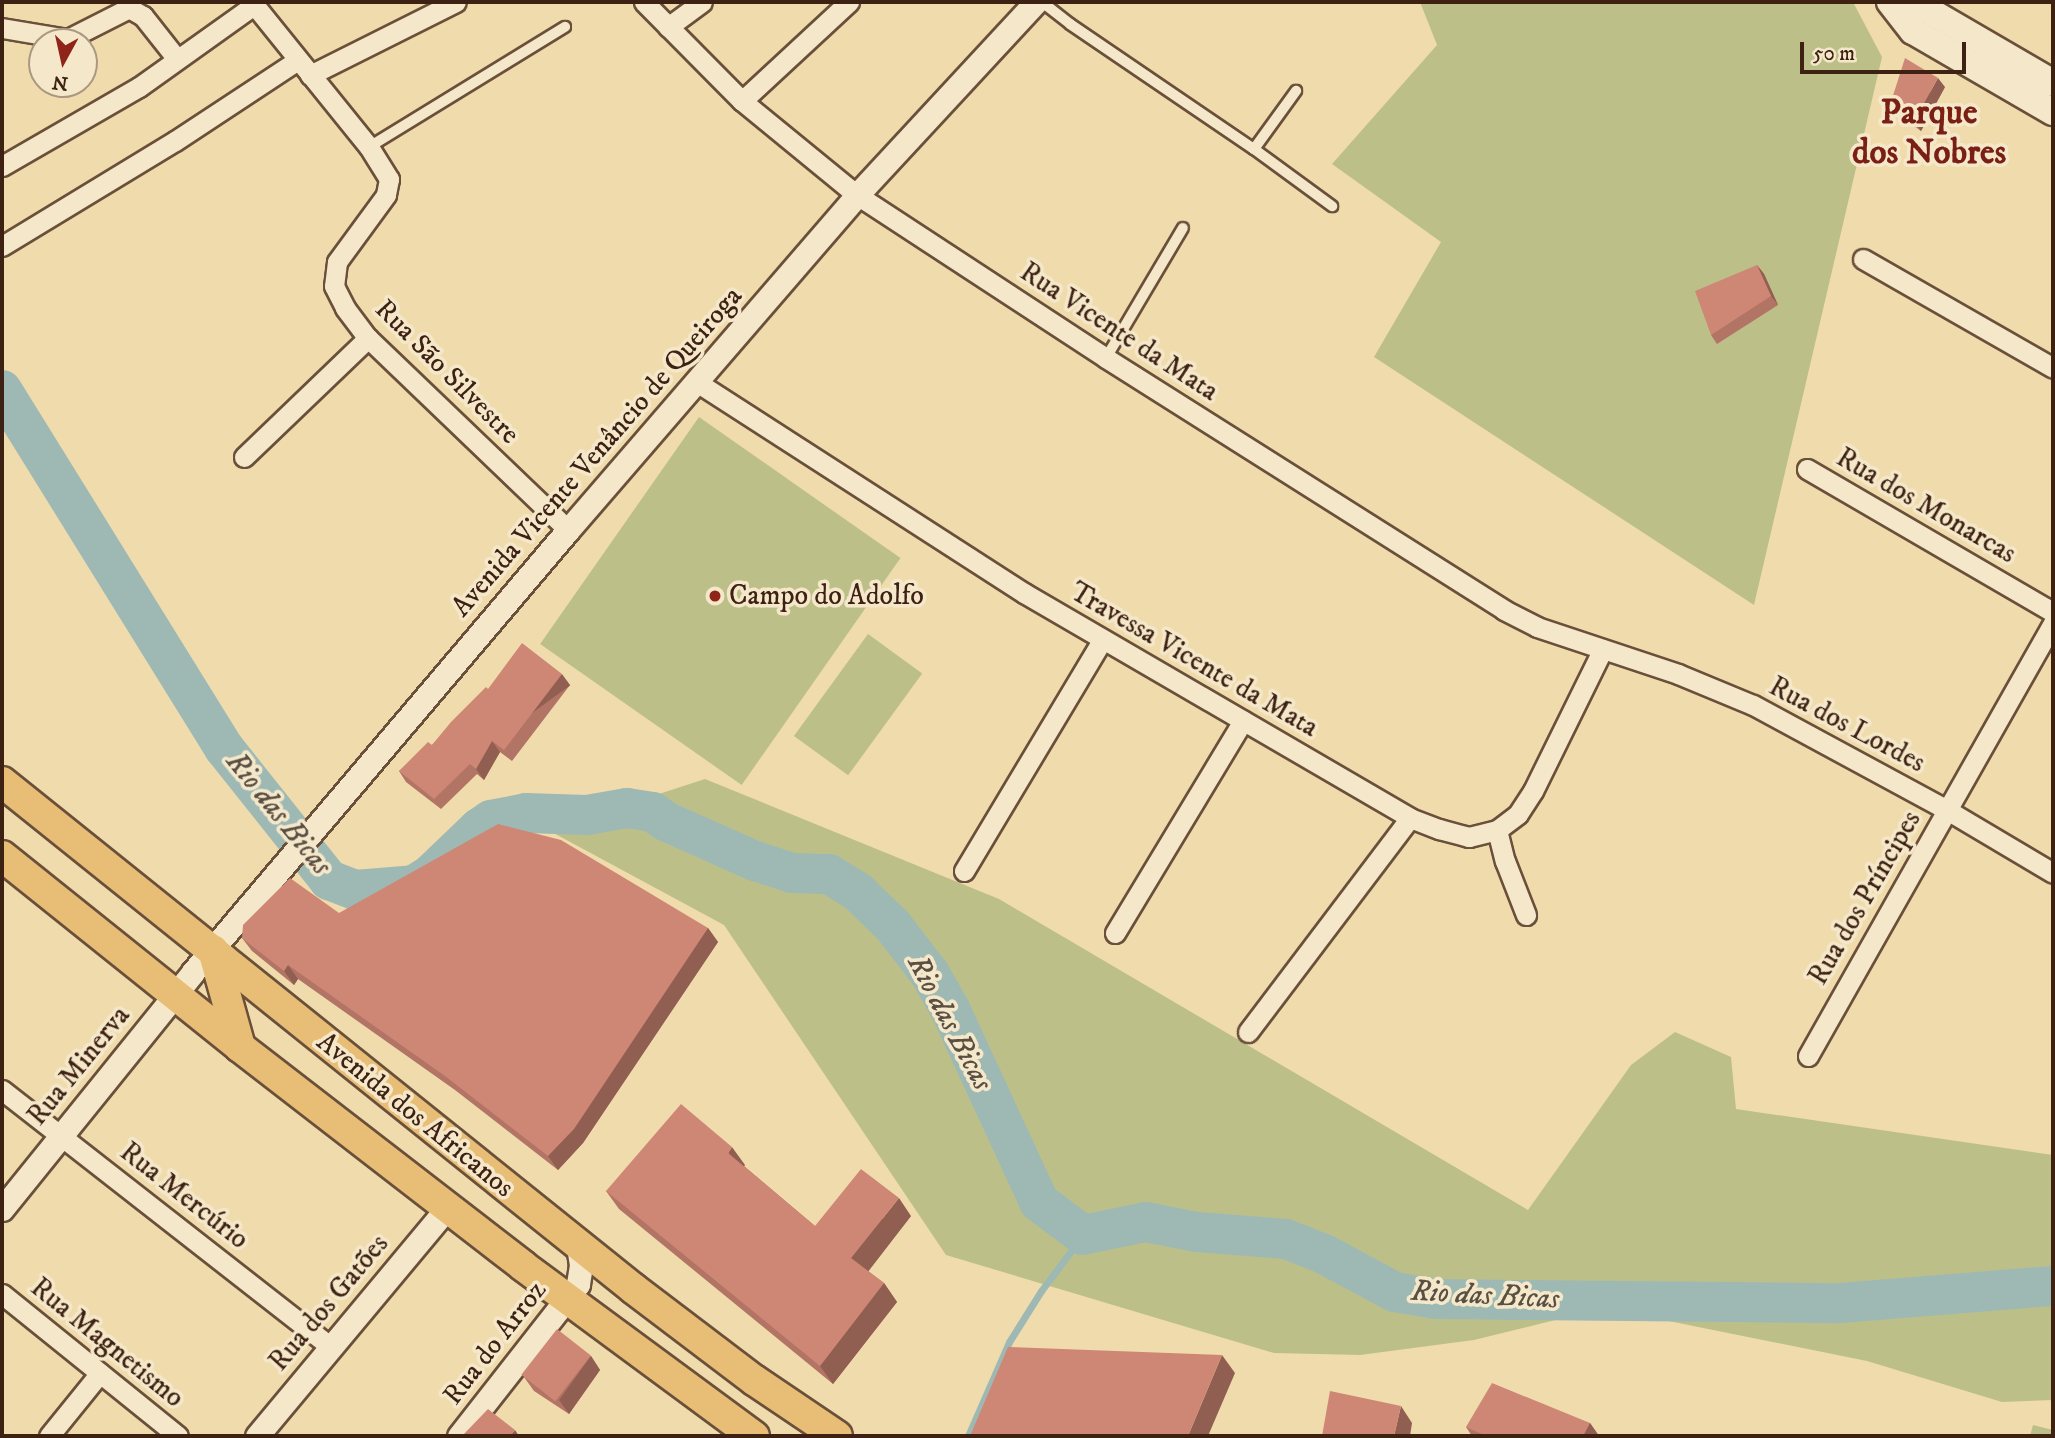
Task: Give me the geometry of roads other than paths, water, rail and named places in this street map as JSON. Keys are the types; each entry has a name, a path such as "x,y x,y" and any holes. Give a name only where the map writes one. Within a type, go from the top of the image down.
{"main road":[{"path":"1890,2 1913,31 2053,113"},
{"path":"1914,2 2053,83"},
{"name":"Avenida dos Africanos","path":"2,782 578,1245 754,1380 837,1436"},
{"name":"Avenida dos Africanos","path":"2,856 240,1047 447,1207 568,1300 754,1436"},
{"path":"213,950 240,1047"}],"street":[{"path":"2,246 175,141 304,67 456,2"},
{"name":"Rua Vicente da Mata","path":"644,2 742,101 857,195 1106,358 1504,610 1537,627 1603,649"},
{"path":"668,27 702,2"},
{"path":"742,101 849,2"},
{"name":"Avenida Vicente Venâncio de Queiroga","path":"213,950 568,530 698,383 857,195 1036,2"},
{"path":"2,166 139,87 253,4"},
{"name":"Rua São Silvestre","path":"253,4 369,147 389,179 390,188 343,252 334,275 334,286 345,308 368,338 568,530"},
{"path":"2,28 68,39 129,8 143,16 177,59"},
{"path":"1863,259 2053,369"},
{"path":"244,457 368,338"},
{"name":"Travessa Vicente da Mata","path":"698,383 1024,593 1410,818 1469,837 1497,830"},
{"name":"Rua dos Monarcas","path":"1807,469 2053,612"},
{"name":"Rua dos Príncipes","path":"1808,1056 2053,623"},
{"path":"964,871 1103,639"},
{"path":"1526,915 1505,861 1497,830 1518,814 1533,792 1603,649"},
{"name":"Rua dos Lordes","path":"1603,649 1678,674 1753,705 1947,810 2053,873"},
{"path":"1115,933 1243,721"},
{"path":"1248,1032 1410,818"},
{"name":"Rua Minerva","path":"2,1209 213,950"},
{"name":"Rua Mercúrio","path":"2,1090 331,1347"},
{"name":"Rua dos Gatões","path":"257,1436 447,1207"},
{"name":"Rua do Arroz","path":"459,1436 578,1284 581,1265 578,1245"},
{"name":"Rua Magnetismo","path":"2,1294 178,1436"},
{"path":"49,1436 100,1373"}],"lane":[{"path":"1042,2 1332,206"},
{"path":"369,147 565,27"},
{"path":"1254,149 1296,91"},
{"path":"1106,358 1183,228"}],"waterway":[{"name":"Rio das Bicas","path":"2,390 224,748 329,880 355,890 414,885 430,875 491,820 526,813 587,815 627,808 653,812 665,821 755,861 792,873 829,874 859,893 893,926 930,974 950,1009 1039,1202 1083,1235 1146,1222 1197,1232 1286,1239 1324,1254 1395,1292 1436,1299 1840,1303 2053,1286"},
{"path":"968,1436 1009,1342 1041,1291 1083,1235"}],"place":[{"name":"Campo do Adolfo","path":"715,596"}],"district":[{"name":"Parque dos Nobres","path":"1929,133"}]}
